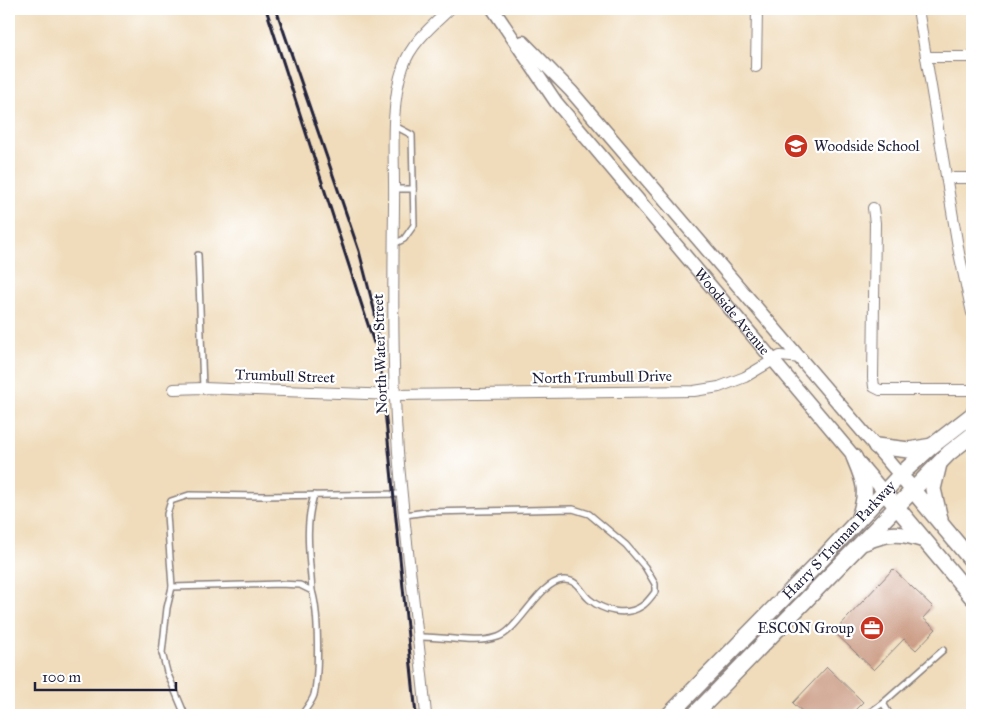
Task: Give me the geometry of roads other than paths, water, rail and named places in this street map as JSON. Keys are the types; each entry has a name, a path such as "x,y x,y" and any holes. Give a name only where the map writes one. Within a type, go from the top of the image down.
{"main road":[{"name":"Harry S Truman Parkway","path":"669,715 900,475 932,446 972,415"},
{"name":"Harry S Truman Parkway","path":"694,715 896,506 949,453 972,435"},
{"path":"876,446 908,450 932,446"},
{"path":"854,457 864,480 863,506 857,521"},
{"path":"940,462 933,489 942,526"},
{"name":"Woodside Avenue","path":"900,475 972,561"},
{"name":"Woodside Avenue","path":"884,492 972,597"},
{"path":"859,545 880,536 895,534 903,534 924,540"}],"street":[{"name":"North Water Street","path":"426,715 398,452 395,395 392,293 395,126 399,84 403,67 410,51 426,32 450,9"},
{"name":"Woodside Avenue","path":"492,9 571,91 802,358 900,475"},
{"path":"756,66 757,9"},
{"path":"918,9 959,253 972,313"},
{"name":"Woodside Avenue","path":"501,19 556,102 884,492"},
{"path":"926,57 972,57"},
{"path":"947,178 972,178"},
{"path":"873,208 875,222 874,387 880,390 972,390"},
{"name":"North Trumbull Drive","path":"395,395 694,391 719,387 736,381 780,356 802,358"},
{"name":"Trumbull Street","path":"174,389 204,388 395,395"}],"lane":[{"path":"393,244 404,238 414,225 412,136 395,126"},
{"path":"394,189 413,189"},
{"path":"198,255 204,388"},
{"path":"185,715 167,672 162,653 167,608 172,586 167,514 171,501 190,496 403,494"},
{"path":"302,715 314,696 317,664 316,602 312,591 307,526 309,510 314,496"},
{"path":"405,514 573,509 588,514 626,545 645,567 655,584 655,592 642,606 627,612 610,611 599,606 588,598 578,584 559,580 539,595 511,627 500,636 474,640 419,637"},
{"path":"172,586 280,584 300,585 312,591"},
{"path":"866,715 883,703 944,650"},
{"path":"883,703 890,715"}],"railway":[{"path":"266,9 374,343"},
{"path":"276,9 359,251 375,313 416,715"}],"place":[{"name":"Woodside School","path":"796,146"},
{"name":"ESCON Group","path":"872,628"}]}
